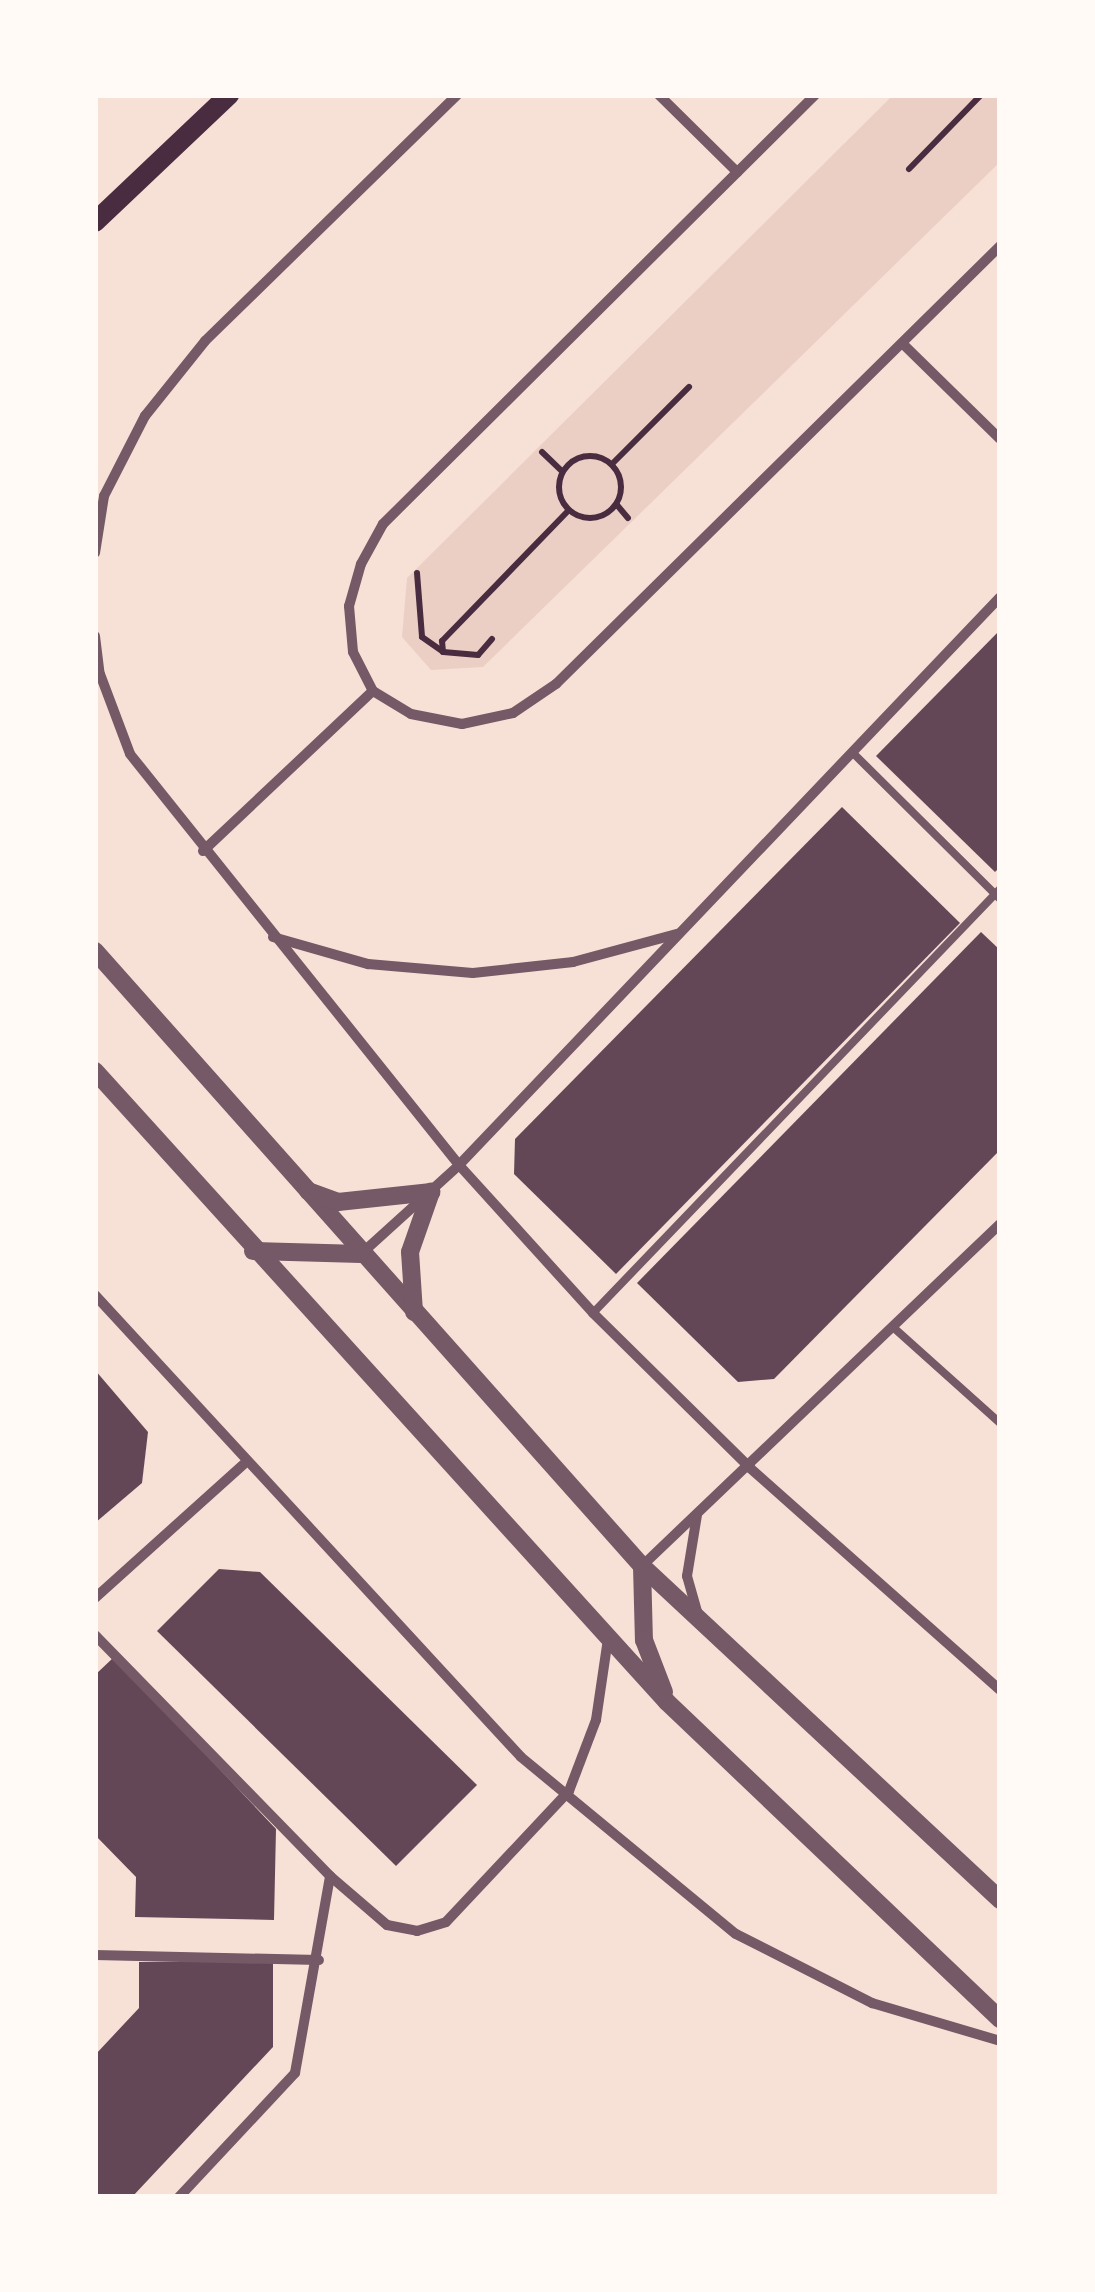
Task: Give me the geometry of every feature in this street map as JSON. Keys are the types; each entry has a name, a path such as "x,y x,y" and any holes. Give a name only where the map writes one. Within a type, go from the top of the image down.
{"main road":[{"path":"95,222 229,95"}],"street":[{"path":"95,553 104,496 156,401 204,341 456,95"},
{"path":"659,95 737,172"},
{"path":"815,95 383,524 360,564 349,606 353,652 373,691 411,714 462,724 528,703 556,684 904,345 1000,246"},
{"path":"904,345 1000,439"},
{"path":"253,1251 361,1254 459,1166 1000,597"},
{"path":"95,636 100,674 130,754 203,851 459,1166 593,1314 750,1468 1000,1690"},
{"path":"203,851 373,691"},
{"path":"272,936 368,964 474,973 573,962 678,933"},
{"path":"95,951 642,1566 701,1627 1000,1900"},
{"path":"95,1071 253,1251 667,1702 1000,2019"},
{"path":"303,1189 338,1202 431,1192"},
{"path":"414,1313 410,1252 431,1192"},
{"path":"667,1702 644,1640 642,1566 750,1468 1000,1224"},
{"path":"95,1295 244,1464 521,1757 569,1792 736,1934 872,2003 1000,2041"},
{"path":"95,1598 244,1464"},
{"path":"697,1514 687,1576 701,1627"},
{"path":"95,1635 330,1876 387,1925 417,1931 446,1922 569,1792 596,1720 608,1640"},
{"path":"179,2197 295,2073 319,1960 330,1876"},
{"path":"95,1955 319,1960"}],"lane":[{"path":"593,1314 998,894 852,752"},
{"path":"894,1328 1000,1423"}],"path":[{"path":"909,169 981,95"},
{"path":"612,464 689,386"},
{"path":"542,452 562,471"},
{"path":"595,456 612,464 622,484 617,505 594,520 568,511 558,492 562,471 576,458 595,456"},
{"path":"617,505 628,518"},
{"path":"443,652 442,641 568,511"},
{"path":"416,573 422,637 443,652 478,655 492,639"}],"shaded area":[{"path":"893,95 1000,95 1000,162 483,667 431,670 402,637 407,578"}],"building":[{"path":"1000,630 1000,867 995,872 876,756"},
{"path":"842,807 960,923 616,1274 514,1174 515,1139"},
{"path":"981,932 1000,950 1000,1150 774,1379 738,1382 637,1283"},
{"path":"95,1370 148,1432 142,1483 95,1523"},
{"path":"219,1569 260,1572 477,1785 396,1866 157,1631"},
{"path":"114,1657 276,1829 274,1920 135,1917 136,1877 95,1835 95,1675"},
{"path":"273,1961 273,2047 132,2197 95,2197 95,2055 139,2008 139,1962"}]}
